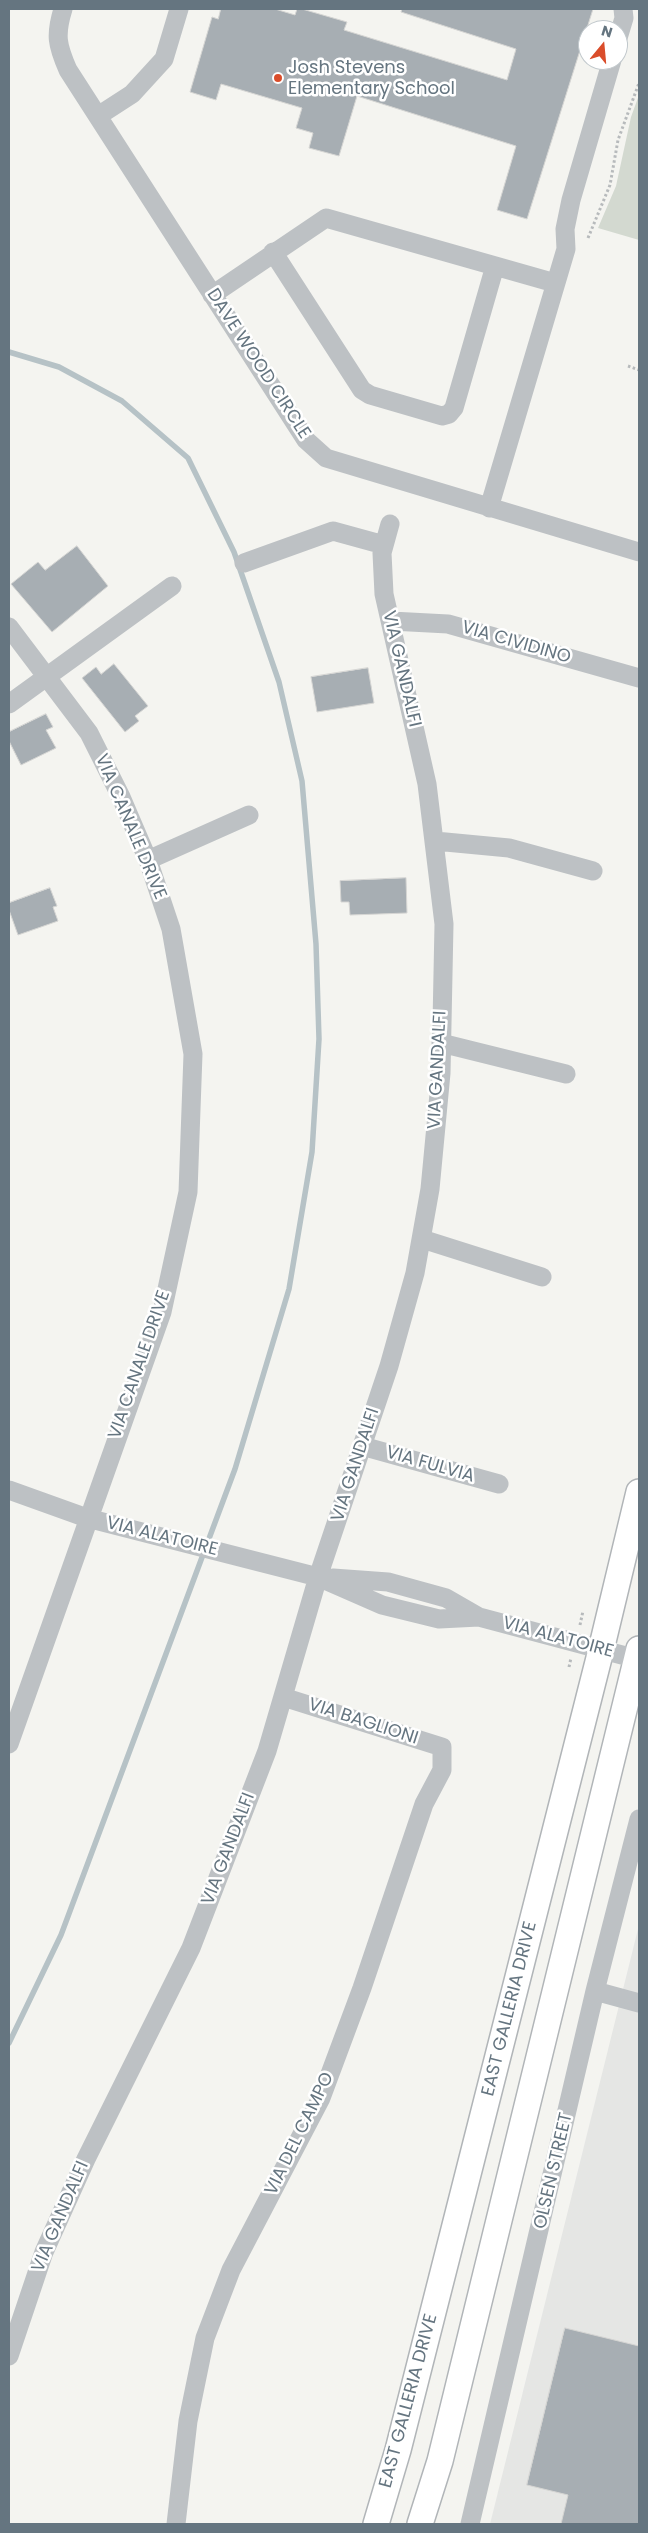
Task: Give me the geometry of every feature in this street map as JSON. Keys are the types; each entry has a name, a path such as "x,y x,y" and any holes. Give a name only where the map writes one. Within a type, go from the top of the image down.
{"main road":[{"name":"EAST GALLERIA DRIVE","path":"376,2524 398,2450 601,1650 639,1492"},
{"path":"420,2524 440,2461 638,1654"}],"street":[{"name":"DAVE WOOD CIRCLE","path":"63,9 58,26 58,46 68,70 306,440 326,458 639,552"},
{"path":"98,116 132,94 164,59 179,9"},
{"path":"489,508 566,249 565,229 571,200 609,70"},
{"path":"212,294 326,218 556,283"},
{"path":"273,252 362,390 370,395 442,416 449,414 454,408 495,266"},
{"name":"VIA GANDALFI","path":"9,2356 44,2252 90,2150 191,1948 267,1751 318,1577 392,1356 415,1274 430,1189 441,1073 444,924 427,784 384,594 382,553 390,524"},
{"path":"244,563 333,531 384,545"},
{"path":"9,704 172,586"},
{"name":"VIA CIVIDINO","path":"391,621 448,624 639,678"},
{"name":"VIA CANALE DRIVE","path":"9,627 89,733 121,797 148,860 171,929 193,1054 188,1192 162,1312 87,1518 9,1744"},
{"path":"148,860 249,815"},
{"path":"435,840 509,848 593,871"},
{"path":"442,1043 566,1074"},
{"path":"422,1239 542,1277"},
{"name":"VIA FULVIA","path":"362,1446 498,1484"},
{"name":"VIA ALATOIRE","path":"9,1490 87,1518 318,1577 388,1582 446,1598 479,1617 601,1650 638,1654"},
{"name":"VIA BAGLIONI","path":"283,1697 442,1747"},
{"name":"VIA DEL CAMPO","path":"176,2524 188,2421 205,2338 231,2270 321,2098 362,1988 424,1804 442,1770 442,1747"},
{"name":"OLSEN STREET","path":"470,2524 595,1991 639,1819"},
{"path":"595,1991 639,2003"}],"path":[{"path":"588,238 610,185 620,133 639,83"},
{"path":"628,366 639,370"}],"shaded area":[{"path":"639,95 639,240 598,228 616,186 631,117"},
{"path":"639,1925 639,2524 490,2524"}],"building":[{"path":"221,9 275,9 295,15 297,9 302,9 347,22 344,30 507,80 516,49 401,12 402,9 593,9 590,20 578,20 578,57 527,219 497,210 516,146 357,96 339,156 309,148 313,133 296,128 302,108 221,84 216,100 190,92 212,17 218,19"},
{"path":"77,546 108,586 52,632 11,584 38,562 45,570"},
{"path":"114,664 148,706 135,716 139,721 125,732 82,678 96,667 101,674"},
{"path":"368,668 374,703 317,712 311,677"},
{"path":"46,714 53,727 46,730 56,748 21,765 9,741 9,732"},
{"path":"406,878 407,913 350,915 349,902 341,902 340,881"},
{"path":"50,888 57,906 53,907 58,921 18,935 9,910 9,903"},
{"path":"565,2328 639,2346 639,2524 561,2524 568,2495 527,2485"}],"waterway":[{"path":"9,352 59,367 122,401 188,458 234,552 279,682 302,781 316,944 319,1039 312,1152 289,1289 235,1469 61,1935 9,2043"}],"place":[{"name":"Josh Stevens Elementary School","path":"278,78"}]}
